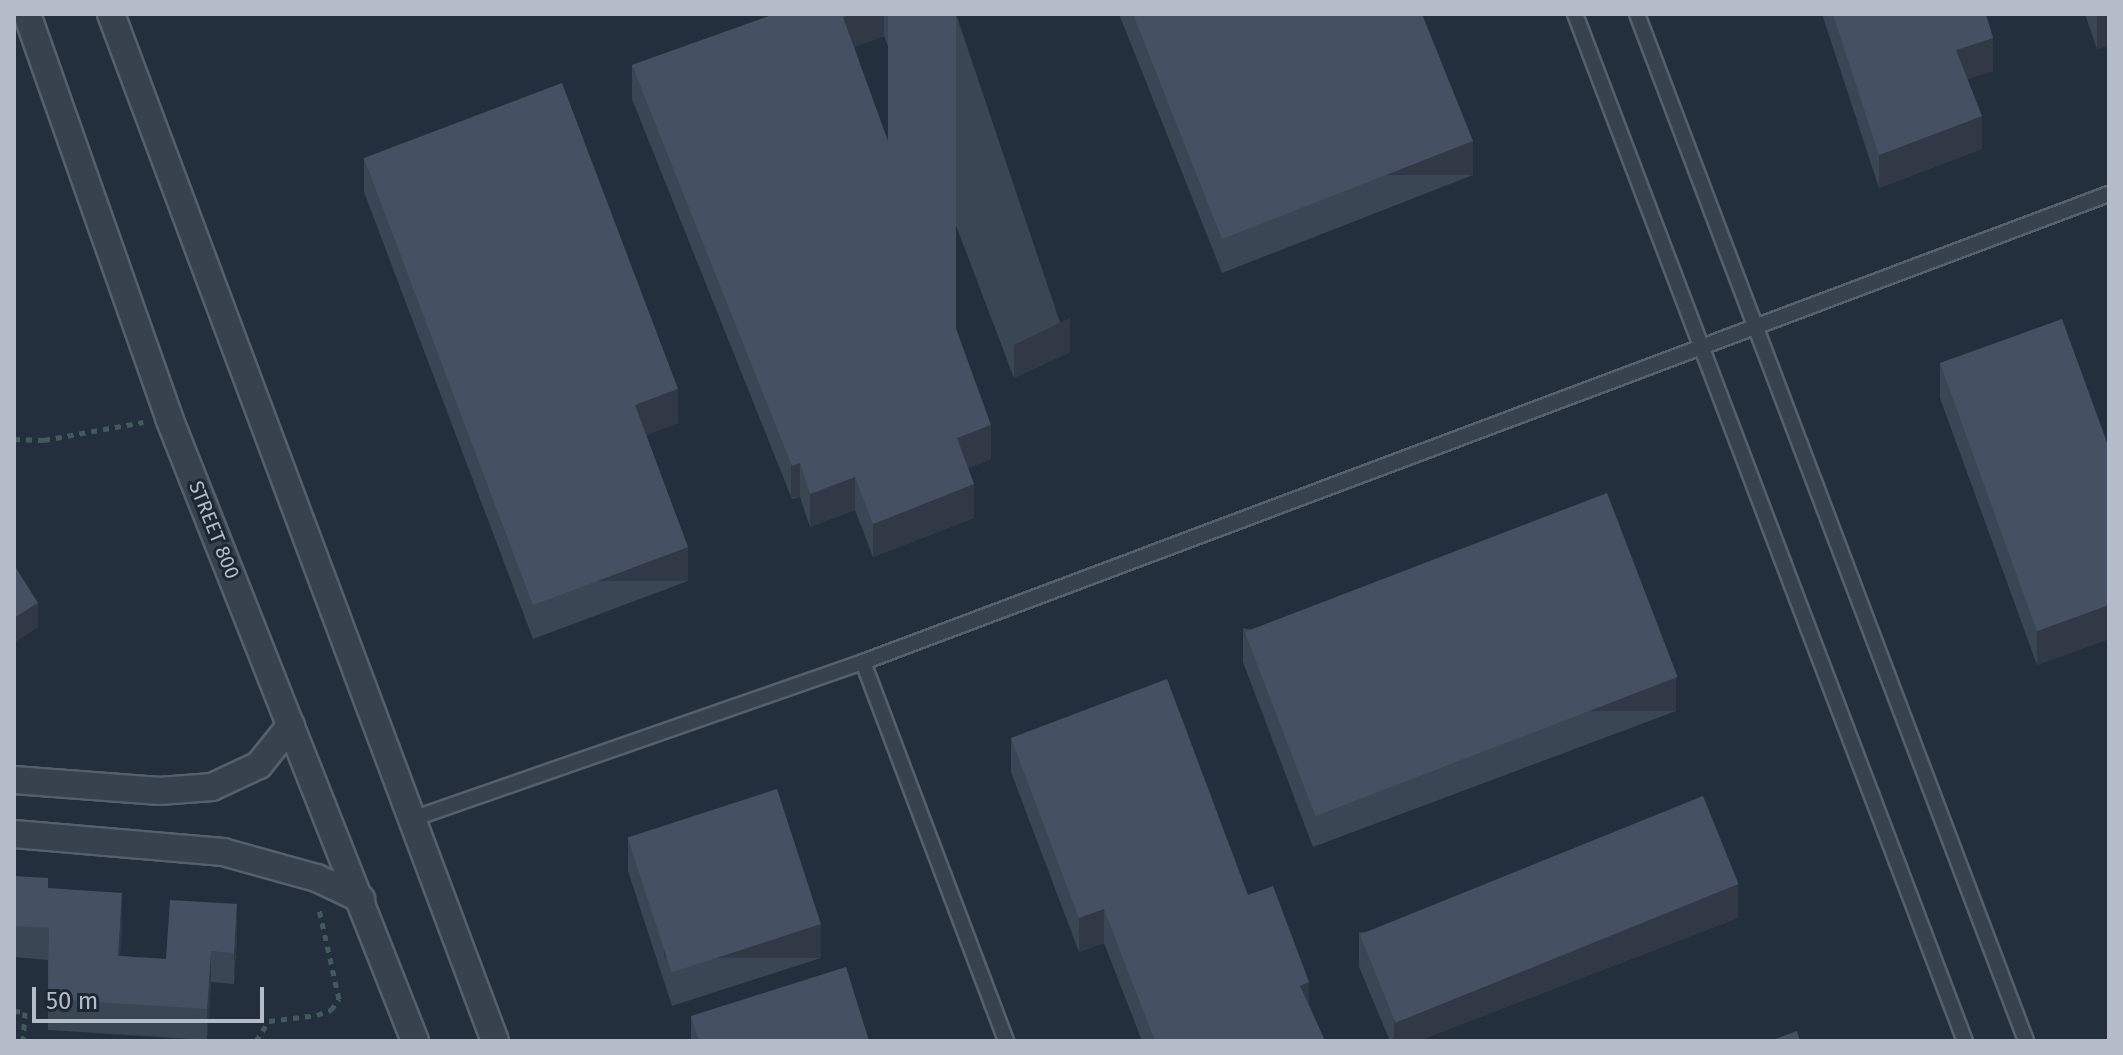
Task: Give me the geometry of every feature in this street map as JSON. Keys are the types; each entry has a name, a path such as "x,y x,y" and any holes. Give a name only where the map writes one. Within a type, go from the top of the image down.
{"street":[{"name":"STREET 800","path":"27,14 169,418 415,1041"},
{"path":"111,14 495,1041"},
{"path":"14,780 160,791 212,787 259,765 291,725"},
{"path":"14,834 223,852 317,878 361,899"}],"lane":[{"path":"1575,14 1965,1041"},
{"path":"1637,14 2026,1041"},
{"path":"412,819 863,662 2109,194"},
{"path":"863,662 1006,1041"}],"path":[{"path":"14,439 44,440 169,418"},
{"path":"256,1041 269,1021 317,1015 331,1010 339,999 319,915 317,878"},
{"path":"14,1011 25,1012 23,1041"}],"building":[{"path":"775,14 852,14 843,17 991,425 957,438 974,484 873,524 855,477 810,494 800,463 792,466 632,65"},
{"path":"888,14 956,14 956,368 888,368"},
{"path":"1133,14 1422,14 1473,141 1222,239"},
{"path":"1833,14 1986,14 1993,38 1956,50 1982,116 1879,155"},
{"path":"562,83 678,389 635,405 688,547 533,605 364,158"},
{"path":"2062,319 2109,448 2109,605 2037,631 1940,363"},
{"path":"1607,493 1678,677 1315,816 1245,632"},
{"path":"14,565 38,603 14,618"},
{"path":"1167,679 1248,895 1273,886 1309,982 1300,986 1325,1041 1155,1041 1104,909 1079,918 1011,738"},
{"path":"777,789 821,924 672,973 628,838"},
{"path":"1703,796 1739,884 1396,1023 1360,935"},
{"path":"14,876 48,878 48,888 122,893 118,956 166,959 170,900 237,904 234,953 211,951 207,1009 48,999 49,928 14,926"},
{"path":"846,967 869,1041 699,1041 691,1016"},
{"path":"1797,1031 1800,1041 1770,1041"}]}
